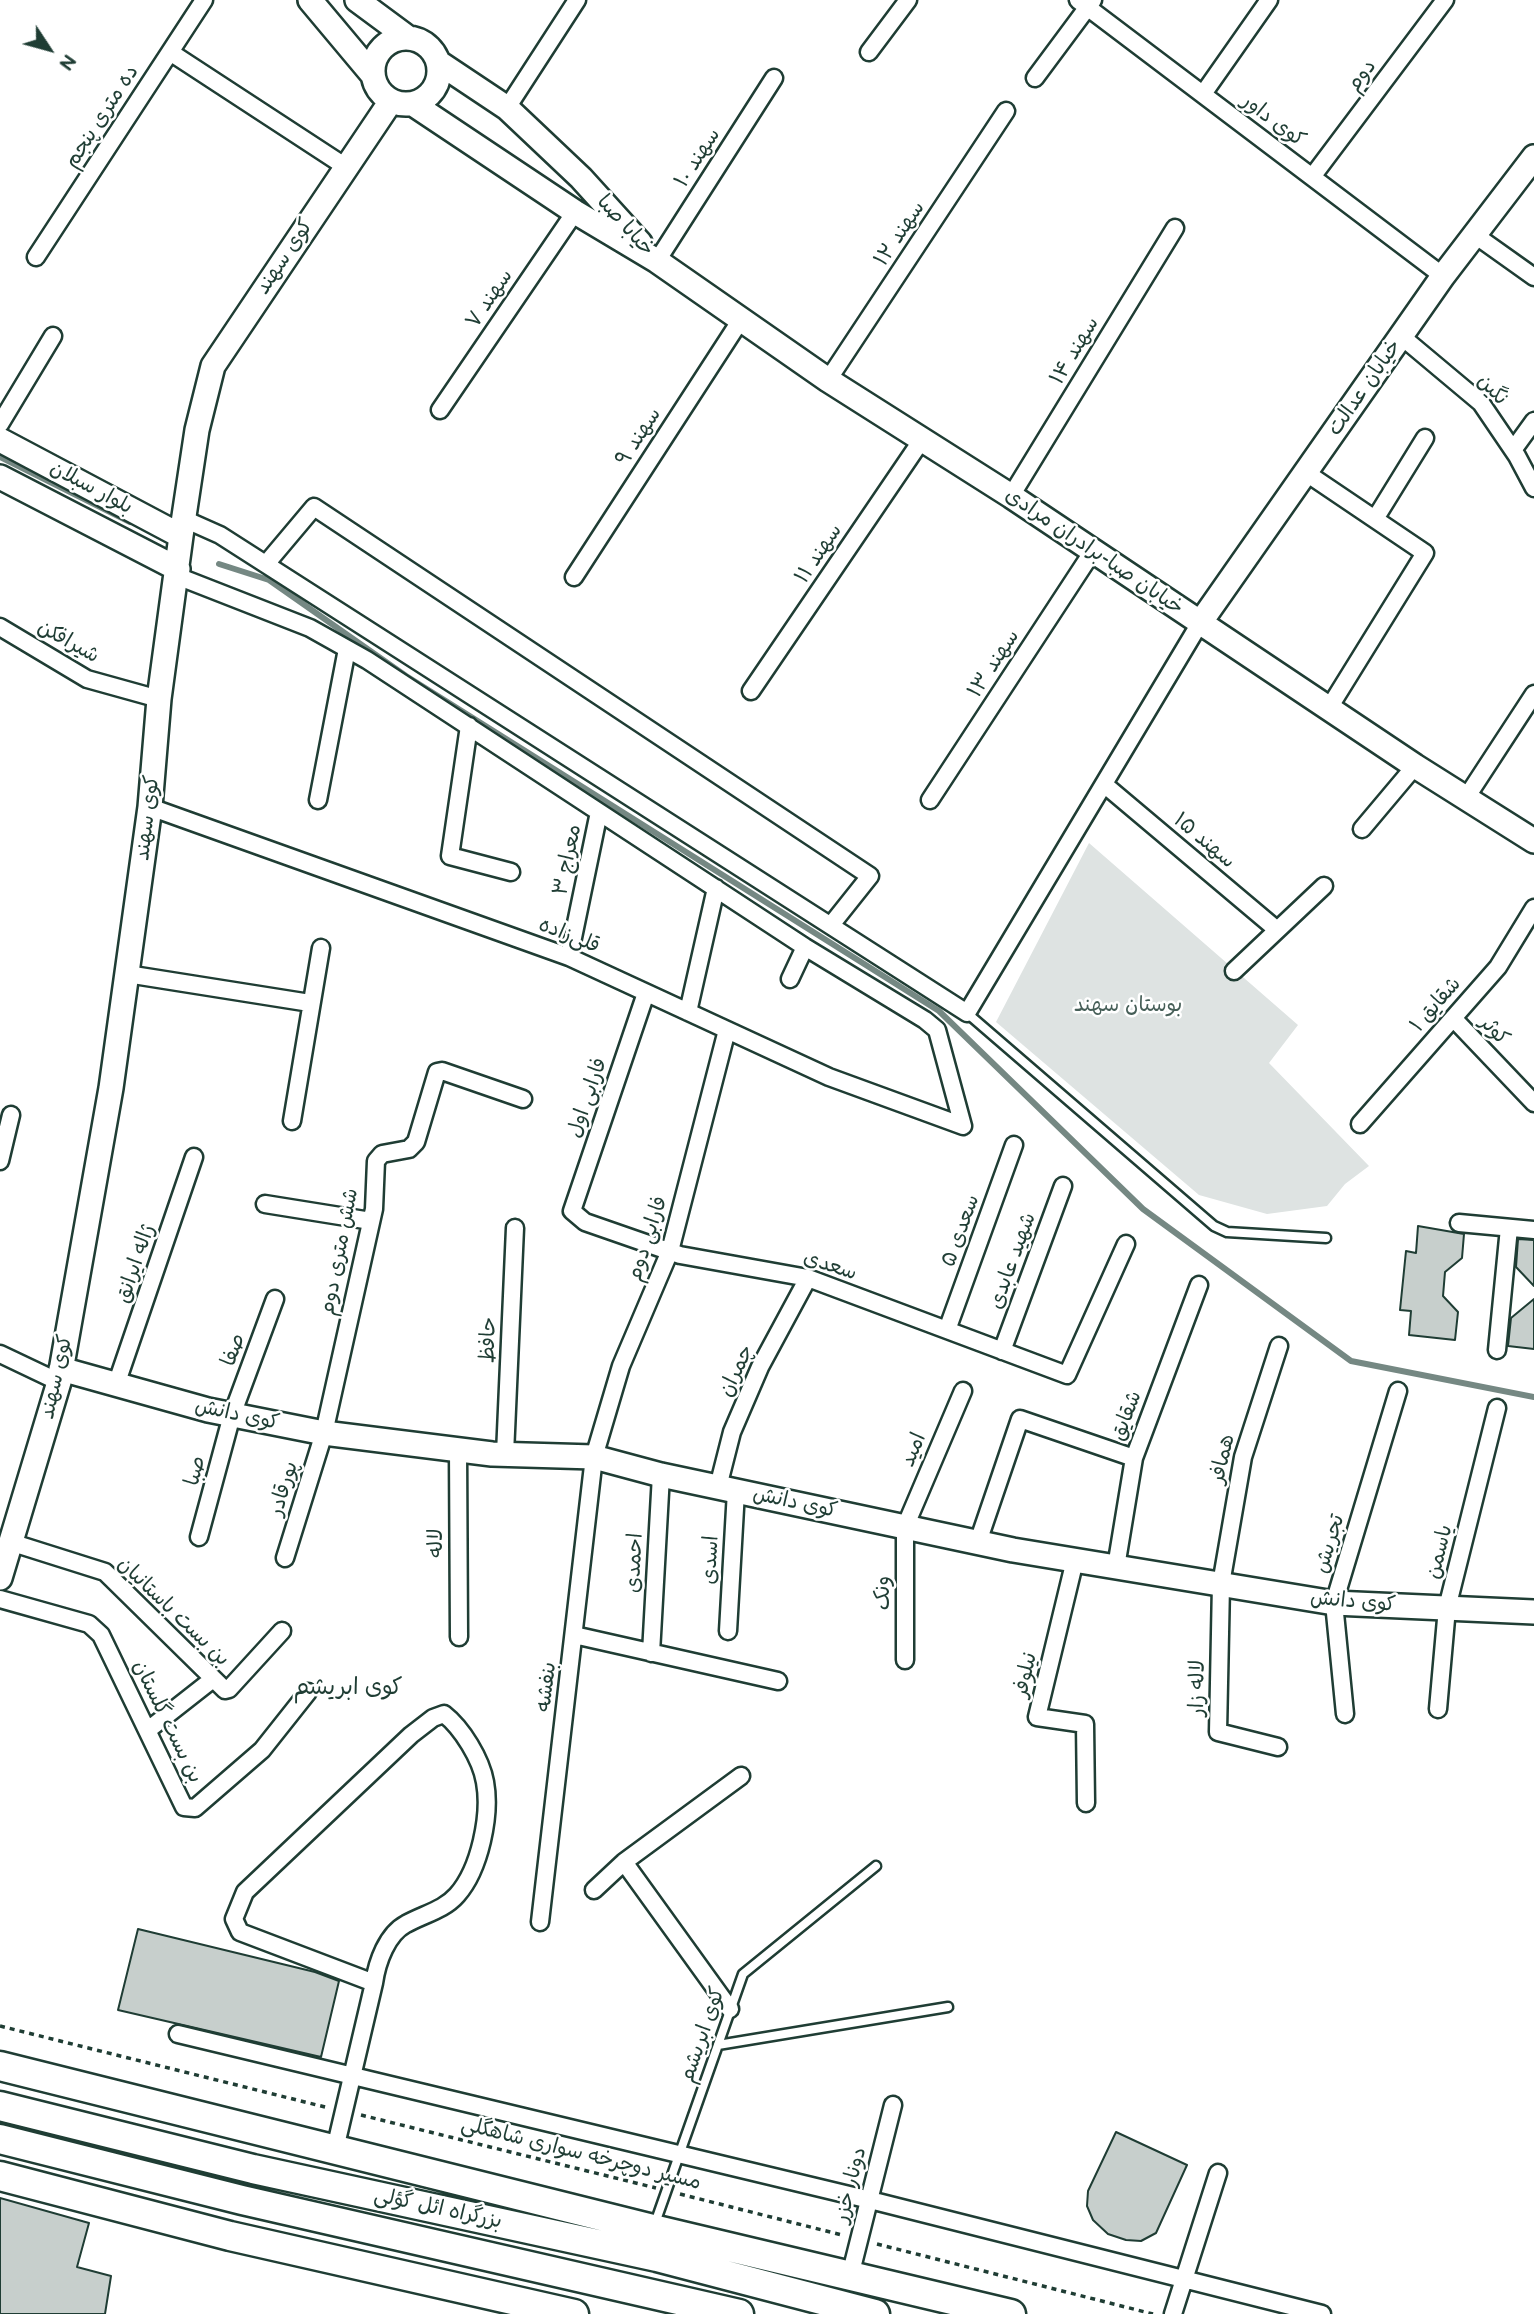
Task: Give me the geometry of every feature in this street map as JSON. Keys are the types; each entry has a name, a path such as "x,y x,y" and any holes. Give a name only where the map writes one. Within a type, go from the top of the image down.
{"highway":[{"path":"0,2066 653,2229 1011,2314"},
{"name":"بزرگراه ائل گؤلی","path":"0,2106 253,2169 657,2257 875,2314"},
{"name":"بزرگراه ائل گؤلی","path":"0,2139 242,2200 739,2314"},
{"path":"0,2176 230,2236 574,2314"}],"main road":[{"path":"310,0 372,74 382,94 402,102 431,93 437,83 438,62 426,44 407,37 357,0"},
{"path":"372,74 378,52 396,39 407,37"},
{"name":"خیابا صبا","path":"438,62 507,108 581,178 657,261"},
{"name":"خیابا صبا","path":"402,102 657,261"},
{"name":"کوی سهند","path":"0,1578 60,1375 111,1088 150,807 159,699 183,527 197,429 213,366 345,167 402,102"},
{"name":"خیابان عدالت","path":"1200,622 1443,276 1534,157"},
{"name":"خیابان صبا-برادران مرادی","path":"657,261 828,380 1011,496 1415,766 1534,841"},
{"name":"بلوار سبلان","path":"0,440 183,527"},
{"name":"بلوار سبلان","path":"0,477 177,573"},
{"name":"کوی دانش","path":"60,1375 116,1385 232,1415 324,1433 458,1450 594,1457 661,1475 978,1542 1334,1603 1534,1612"}],"street":[{"name":"ده متری پنجم","path":"36,257 204,0"},
{"path":"507,108 577,0"},
{"path":"869,52 908,0"},
{"path":"1203,94 1269,0"},
{"name":"دوم","path":"1312,177 1445,0"},
{"path":"1035,79 1086,2"},
{"name":"کوی داور","path":"1086,2 1443,276"},
{"path":"170,52 345,167"},
{"name":"سهند ۱۰","path":"657,261 774,79"},
{"name":"سهند ۱۲","path":"828,380 1006,111"},
{"name":"سهند ۷","path":"440,410 575,212"},
{"name":"سهند ۱۴","path":"1011,496 1175,228"},
{"path":"1475,235 1534,277"},
{"name":"سهند ۹","path":"574,577 740,321"},
{"path":"0,424 54,336"},
{"name":"نگین","path":"1401,336 1481,403 1513,450 1534,488"},
{"path":"1513,450 1534,421"},
{"path":"1375,519 1425,438"},
{"name":"سهند ۱۱","path":"751,691 922,441"},
{"path":"1305,472 1425,553 1329,708"},
{"path":"266,564 314,507 870,876 831,925"},
{"path":"183,527 220,534 967,1013 1200,622"},
{"name":"سهند ۱۳","path":"930,800 1093,551"},
{"path":"177,573 263,608 347,649 716,888 805,947 790,979"},
{"name":"شیر‌افکن","path":"0,627 87,679 159,699"},
{"path":"318,800 347,649"},
{"path":"1466,798 1534,694"},
{"path":"469,726 450,856 511,872"},
{"path":"1362,829 1415,766"},
{"name":"سهند ۱۵","path":"1105,785 1276,929"},
{"name":"قلی‌زاده","path":"150,807 569,957 829,1077 963,1126 937,1030 805,947"},
{"name":"معراج ۳","path":"569,957 599,812"},
{"path":"1234,971 1324,886"},
{"path":"688,1012 716,888"},
{"name":"شقایق ۱","path":"1360,1124 1498,967 1534,908"},
{"path":"292,1121 321,948"},
{"path":"127,974 310,1003"},
{"name":"فارابی اول","path":"576,1216 572,1210 646,993"},
{"name":"کوثر","path":"1453,1018 1534,1103"},
{"name":"فارابی دوم","path":"594,1457 621,1366 670,1251 727,1030"},
{"name":"شش متری دوم","path":"324,1433 371,1221 376,1161 382,1154 408,1149 416,1142 438,1072 442,1071 523,1099"},
{"path":"0,1161 11,1115"},
{"name":"سعدی ۵","path":"947,1330 1014,1145"},
{"name":"ژاله ایرانق","path":"116,1385 194,1157"},
{"name":"شهید عابدی","path":"1002,1351 1063,1186"},
{"path":"265,1204 371,1221"},
{"name":"سعدی","path":"576,1216 670,1251 808,1278 1067,1375 1126,1244"},
{"path":"1458,1223 1534,1230"},
{"path":"1497,1350 1509,1227"},
{"name":"حافظ","path":"505,1454 515,1228"},
{"name":"چمران","path":"727,1489 732,1432 760,1367 808,1278"},
{"name":"شقایق","path":"1116,1567 1134,1458 1199,1285"},
{"name":"صفا","path":"232,1415 275,1298"},
{"name":"همافر","path":"1221,1584 1242,1457 1279,1346"},
{"path":"0,1354 60,1375"},
{"name":"امید","path":"905,1527 963,1391"},
{"name":"تجریش","path":"1345,1714 1334,1603 1398,1391"},
{"name":"یاسمن","path":"1438,1709 1447,1608 1497,1408"},
{"name":"صبا","path":"199,1537 232,1415"},
{"path":"978,1542 1020,1419 1134,1458"},
{"name":"پورقادر","path":"285,1558 324,1433"},
{"name":"لاله","path":"458,1450 459,1637"},
{"name":"بنفشه","path":"540,1922 594,1457"},
{"name":"احمدی","path":"651,1653 661,1475"},
{"name":"اسدی","path":"727,1489 728,1631"},
{"name":"ونک","path":"905,1527 905,1660"},
{"name":"بن بست باستانیان","path":"10,1542 105,1572 222,1688 229,1689 282,1631"},
{"name":"نیلوفر","path":"1075,1560 1037,1717 1085,1724 1086,1803"},
{"name":"لاله زار","path":"1221,1584 1218,1732 1278,1747"},
{"name":"بن بست گلستان","path":"0,1599 95,1628 102,1634 184,1807 195,1808 262,1749 308,1692"},
{"path":"574,1635 778,1682"},
{"path":"148,1730 213,1679"},
{"path":"335,2149 374,1983 386,1946 405,1924 434,1913 457,1895 478,1853 486,1810 485,1781 467,1742 453,1721 444,1714 433,1718 411,1735 258,1876 236,1908 234,1919 240,1932 374,1983"},
{"path":"594,1890 624,1862 741,1776"},
{"path":"624,1862 730,2009"},
{"path":"178,2034 870,2200 1322,2314"},
{"name":"دونار خزر","path":"850,2276 893,2105"},
{"path":"1173,2314 1218,2173"}],"lane":[{"path":"967,1013 1214,1226 1227,1232 1326,1238"},
{"name":"کوی ابریشم","path":"653,2229 743,1973 876,1866"},
{"path":"718,2045 948,2007"}],"path":[{"path":"0,2026 333,2109"},
{"name":"مسیر دوچرخه سواری شاهگلی","path":"360,2115 1153,2314"}],"green space":[{"name":"بوستان سهند","path":"1089,843 1298,1025 1269,1063 1369,1166 1345,1184 1327,1206 1267,1214 1199,1195 996,1022"}],"building":[{"path":"1418,1226 1464,1234 1462,1258 1445,1272 1443,1296 1458,1312 1455,1340 1409,1335 1411,1311 1400,1310 1406,1251 1416,1253"},
{"path":"1518,1239 1534,1240 1534,1286 1516,1267"},
{"path":"1534,1299 1534,1349 1508,1346 1511,1318"},
{"path":"138,1929 315,1972 339,1981 321,2057 118,2010"},
{"path":"1116,2132 1187,2165 1156,2233 1141,2241 1126,2240 1108,2234 1093,2220 1087,2206 1088,2191"},
{"path":"0,2198 89,2223 77,2267 111,2276 105,2314 0,2314"}],"waterway":[{"path":"0,457 130,522"},
{"path":"219,564 269,580 406,676 939,1011 1143,1209 1351,1361 1534,1397"}],"district":[{"name":"کوی ابریشم","path":"348,1688"}]}
